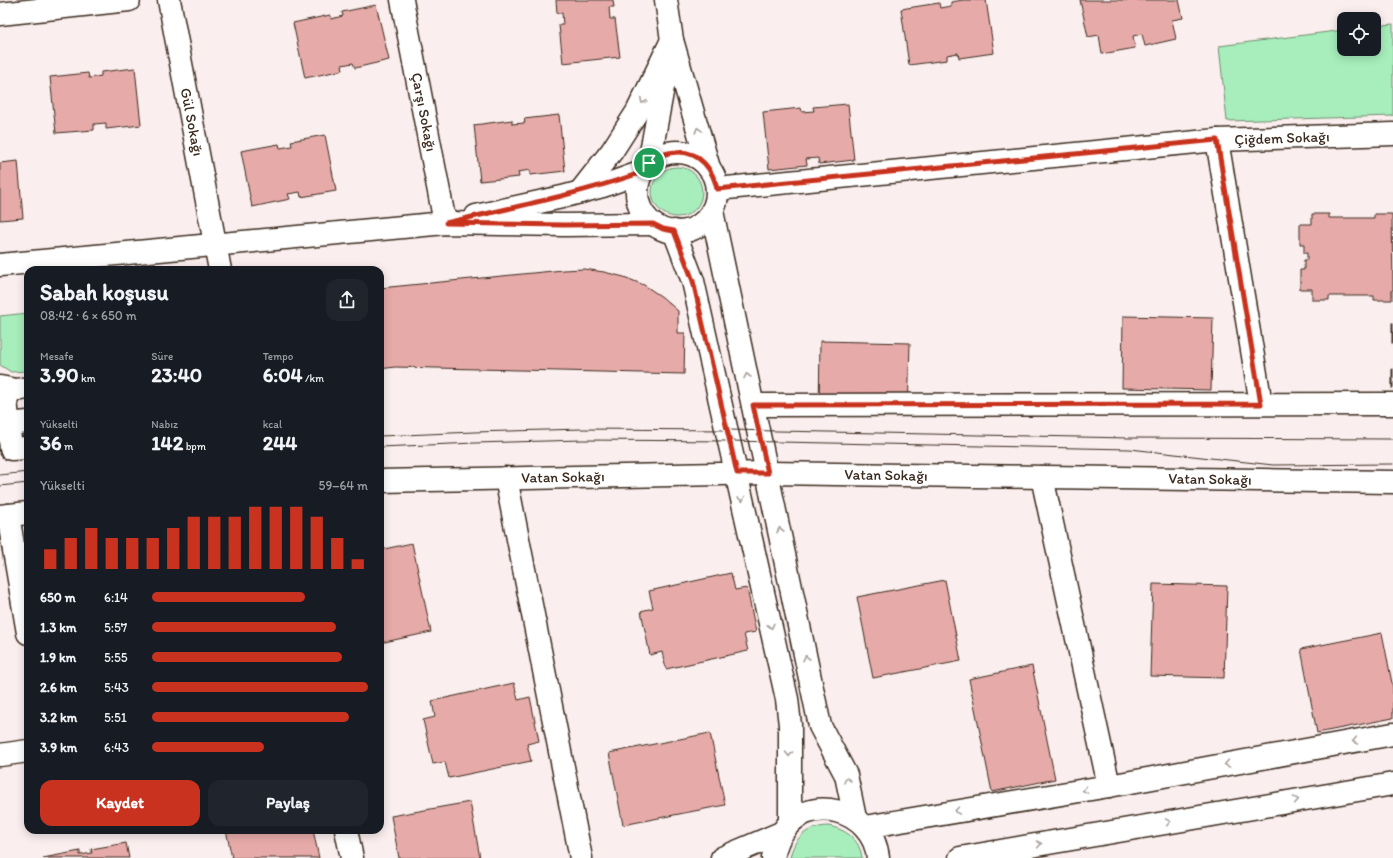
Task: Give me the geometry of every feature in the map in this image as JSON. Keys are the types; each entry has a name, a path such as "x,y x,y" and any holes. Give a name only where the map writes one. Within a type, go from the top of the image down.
{"street":[{"path":"0,14 129,0"},
{"name":"Gül Sokağı","path":"169,0 219,266"},
{"name":"Çarşı Sokağı","path":"402,0 446,223"},
{"path":"666,0 672,40 709,168 717,189 716,200 712,211 706,220 686,231 663,229 653,224 645,216 640,206 638,195 638,183 646,168 672,40"},
{"path":"580,192 612,151 637,112 672,40"},
{"name":"Çiğdem Sokağı","path":"717,189 1217,140 1393,134"},
{"path":"1217,140 1261,404"},
{"path":"446,223 580,192 646,168 658,157 669,153 680,152 691,154 701,160 709,168"},
{"path":"712,211 820,726 846,775 860,822"},
{"path":"0,265 446,223 564,225 653,224"},
{"path":"674,231 693,281 787,699 790,724 786,828 775,846 773,858"},
{"path":"2,388 16,390 24,389"},
{"path":"2,388 18,423 11,449 24,448"},
{"path":"753,405 1393,404"},
{"name":"Vatan Sokağı","path":"384,481 768,473 1393,482"},
{"path":"1042,477 1109,786"},
{"path":"506,478 581,858"},
{"path":"12,515 24,604"},
{"path":"860,822 1109,786 1393,734"},
{"path":"0,755 24,752"},
{"path":"960,858 1393,784"},
{"path":"722,858 786,828 802,815 815,810 829,810 842,812 860,822 873,838 878,851 878,858"},
{"path":"347,834 352,858"}],"green space":[{"path":"1393,24 1393,116 1227,121 1219,46 1337,31 1337,56 1381,56 1381,25"},
{"path":"672,167 682,167 695,174 702,187 702,197 695,210 682,217 672,217 663,213 656,206 652,197 652,187 656,178 663,171"},
{"path":"24,313 24,371 11,372 0,365 0,316"},
{"path":"828,826 846,832 851,836 861,851 862,858 790,858 795,844 803,834 814,828"}],"building":[{"path":"556,0 613,0 614,7 609,7 610,19 615,19 620,57 563,63 559,25 563,25 562,13 557,13"},
{"path":"963,0 986,0 994,53 959,58 958,53 947,55 947,60 909,65 901,9 939,3 940,8 951,6 951,2"},
{"path":"1080,0 1179,0 1183,18 1172,20 1176,39 1145,46 1142,34 1133,36 1135,48 1102,54 1099,35 1088,37"},
{"path":"376,5 389,60 355,68 353,63 342,65 343,70 305,78 293,23 330,15 331,19 343,16 342,12"},
{"path":"135,68 141,125 106,129 106,123 94,124 94,130 56,133 50,77 88,73 89,78 101,76 101,72"},
{"path":"848,104 854,160 819,164 818,158 806,159 807,165 769,169 763,112 801,108 802,112 814,111 813,107"},
{"path":"559,115 565,171 530,175 530,170 518,172 519,177 480,181 474,125 512,120 512,124 525,123 524,119"},
{"path":"325,135 336,191 301,197 300,192 288,194 290,199 252,207 241,151 279,144 280,148 292,146 291,141"},
{"path":"18,161 23,218 0,220 0,163"},
{"path":"1312,214 1329,214 1329,218 1374,218 1374,214 1392,214 1392,300 1374,300 1374,296 1329,296 1329,300 1312,300 1312,289 1300,289 1300,270 1304,270 1304,260 1307,260 1307,253 1304,253 1304,244 1300,244 1300,224 1312,224"},
{"path":"584,269 624,277 644,285 662,297 678,311 678,333 685,333 684,374 395,367 384,368 384,288"},
{"path":"1123,316 1213,318 1211,390 1122,388"},
{"path":"1393,323 1393,343 1392,343"},
{"path":"820,341 910,343 908,414 819,412"},
{"path":"1393,369 1393,388 1392,388"},
{"path":"412,543 431,632 384,642 384,549"},
{"path":"731,573 735,590 747,588 756,632 744,634 748,651 666,669 662,652 650,655 641,611 653,608 649,591"},
{"path":"945,580 961,661 873,678 857,597"},
{"path":"1153,584 1227,586 1224,678 1150,676"},
{"path":"1382,633 1393,688 1393,718 1317,733 1301,649"},
{"path":"1032,666 1055,779 992,792 969,679"},
{"path":"514,683 518,700 530,697 539,741 527,744 531,761 449,778 445,762 433,764 423,720 435,717 432,701"},
{"path":"710,733 725,805 623,825 609,753"},
{"path":"470,802 480,858 399,858 391,816"},
{"path":"227,834 314,834 319,858 232,858"},
{"path":"126,843 129,858 43,858 80,851 80,855 92,853 91,849"}],"tram line":[{"path":"384,436 582,429 727,430 1129,438 1393,439"},
{"path":"384,447 582,440 729,441 1130,449 1273,465 1393,464"},
{"path":"0,475 24,472"},
{"path":"0,486 24,483"}],"route":[{"path":"1217,140 1261,404 753,405 768,473 737,473 693,281 674,231 663,229 653,224 495,225 446,223 516,206 562,197 603,186 642,172 649,163 658,157 669,153 680,152 691,154 701,160 709,168 717,189 1217,140"}]}
